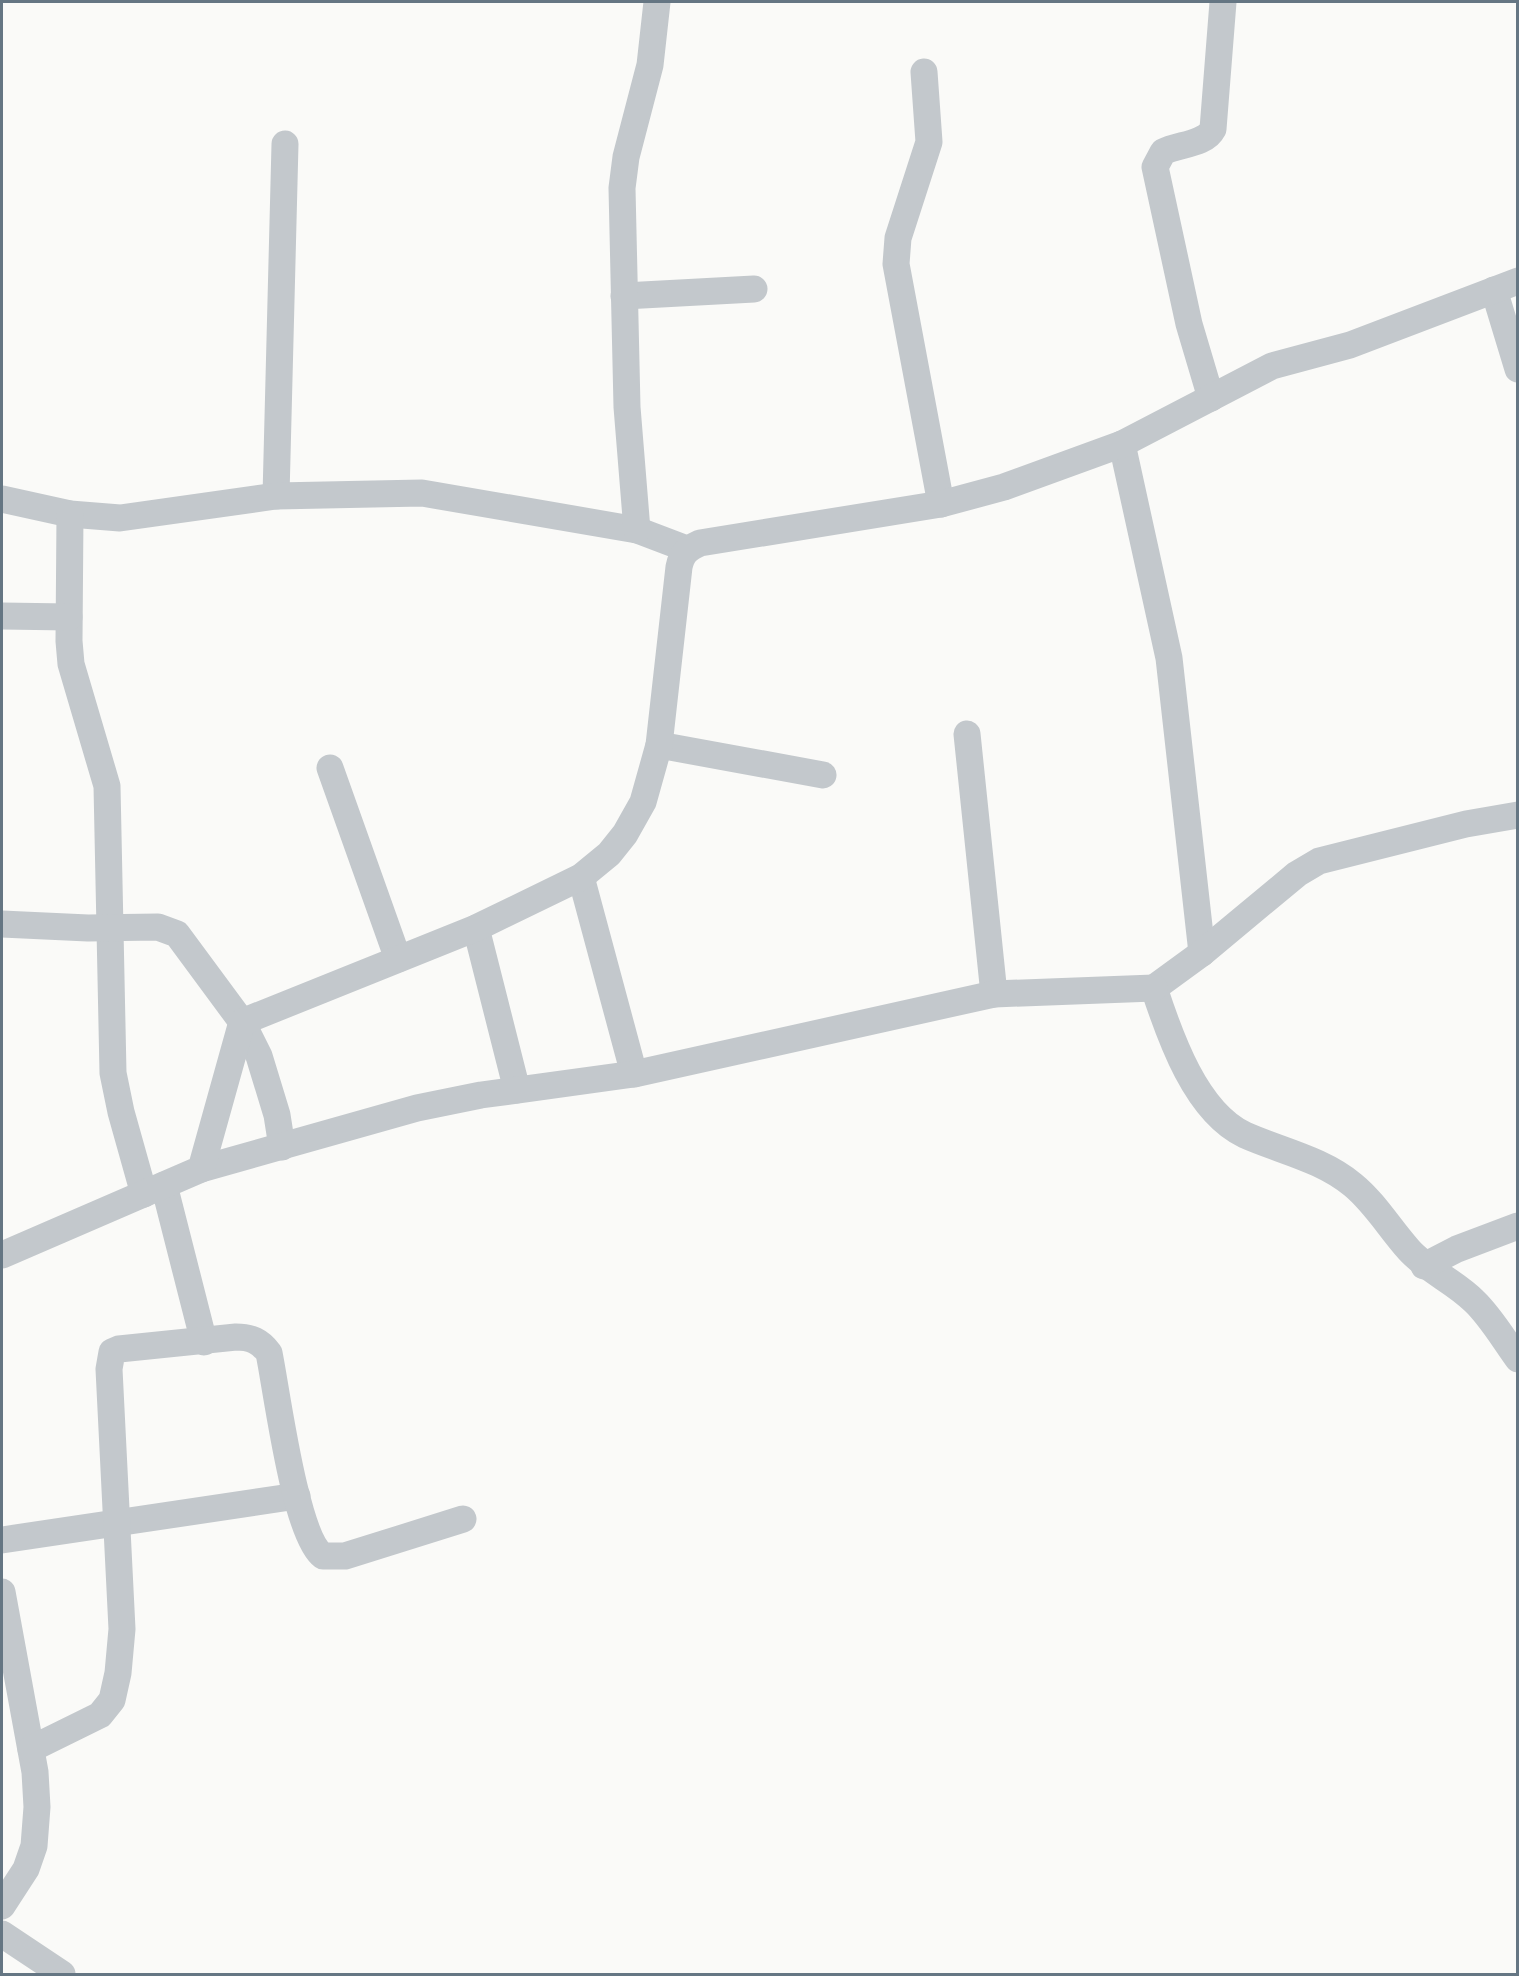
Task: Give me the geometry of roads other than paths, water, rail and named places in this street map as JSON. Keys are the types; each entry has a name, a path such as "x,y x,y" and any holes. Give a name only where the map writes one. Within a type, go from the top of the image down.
{"street":[{"path":"637,531 627,407 623,172 650,65 657,2"},
{"path":"1211,398 1189,324 1155,167 1163,152 1199,141 1210,135 1213,129 1223,2"},
{"path":"924,72 929,142 898,238 896,264 941,504"},
{"path":"276,496 285,144"},
{"path":"242,1022 476,928 581,878 609,854 625,834 643,802 659,745 679,567 681,556 687,549 700,543 941,504 1004,487 1122,444 1272,366 1350,345 1506,286 1518,369"},
{"path":"624,296 754,289"},
{"path":"1122,444 1157,594 1169,658 1202,953"},
{"path":"2,499 70,514 130,517 276,496 422,493 637,531 687,549"},
{"path":"70,514 71,664 107,786 112,927 113,1073 204,1342"},
{"path":"2,616 69,617"},
{"path":"967,734 994,994"},
{"path":"659,745 823,775"},
{"path":"330,768 398,959"},
{"path":"2,1255 201,1169 417,1108 517,1090 634,1074 994,994 1154,988 1202,953 1290,879 1319,861 1456,826 1518,815"},
{"path":"581,878 634,1074"},
{"path":"2,924 158,927 177,934 242,1022 259,1056 269,1085 282,1147"},
{"path":"476,928 517,1090"},
{"path":"1154,988 1188,1071 1207,1103 1222,1121 1244,1134 1317,1163 1352,1184 1424,1266 1475,1301 1518,1359"},
{"path":"201,1169 242,1022"},
{"path":"1424,1266 1456,1249 1518,1226"},
{"path":"31,1749 100,1715 112,1700 121,1652 122,1629 109,1359 112,1352 120,1349 246,1337 261,1342 269,1353 297,1496 307,1532 322,1556 345,1556 463,1519"},
{"path":"2,1540 116,1521 297,1496"},
{"path":"2,1592 31,1749 36,1796 36,1839 26,1869 2,1906"},
{"path":"2,1934 62,1974"}]}
